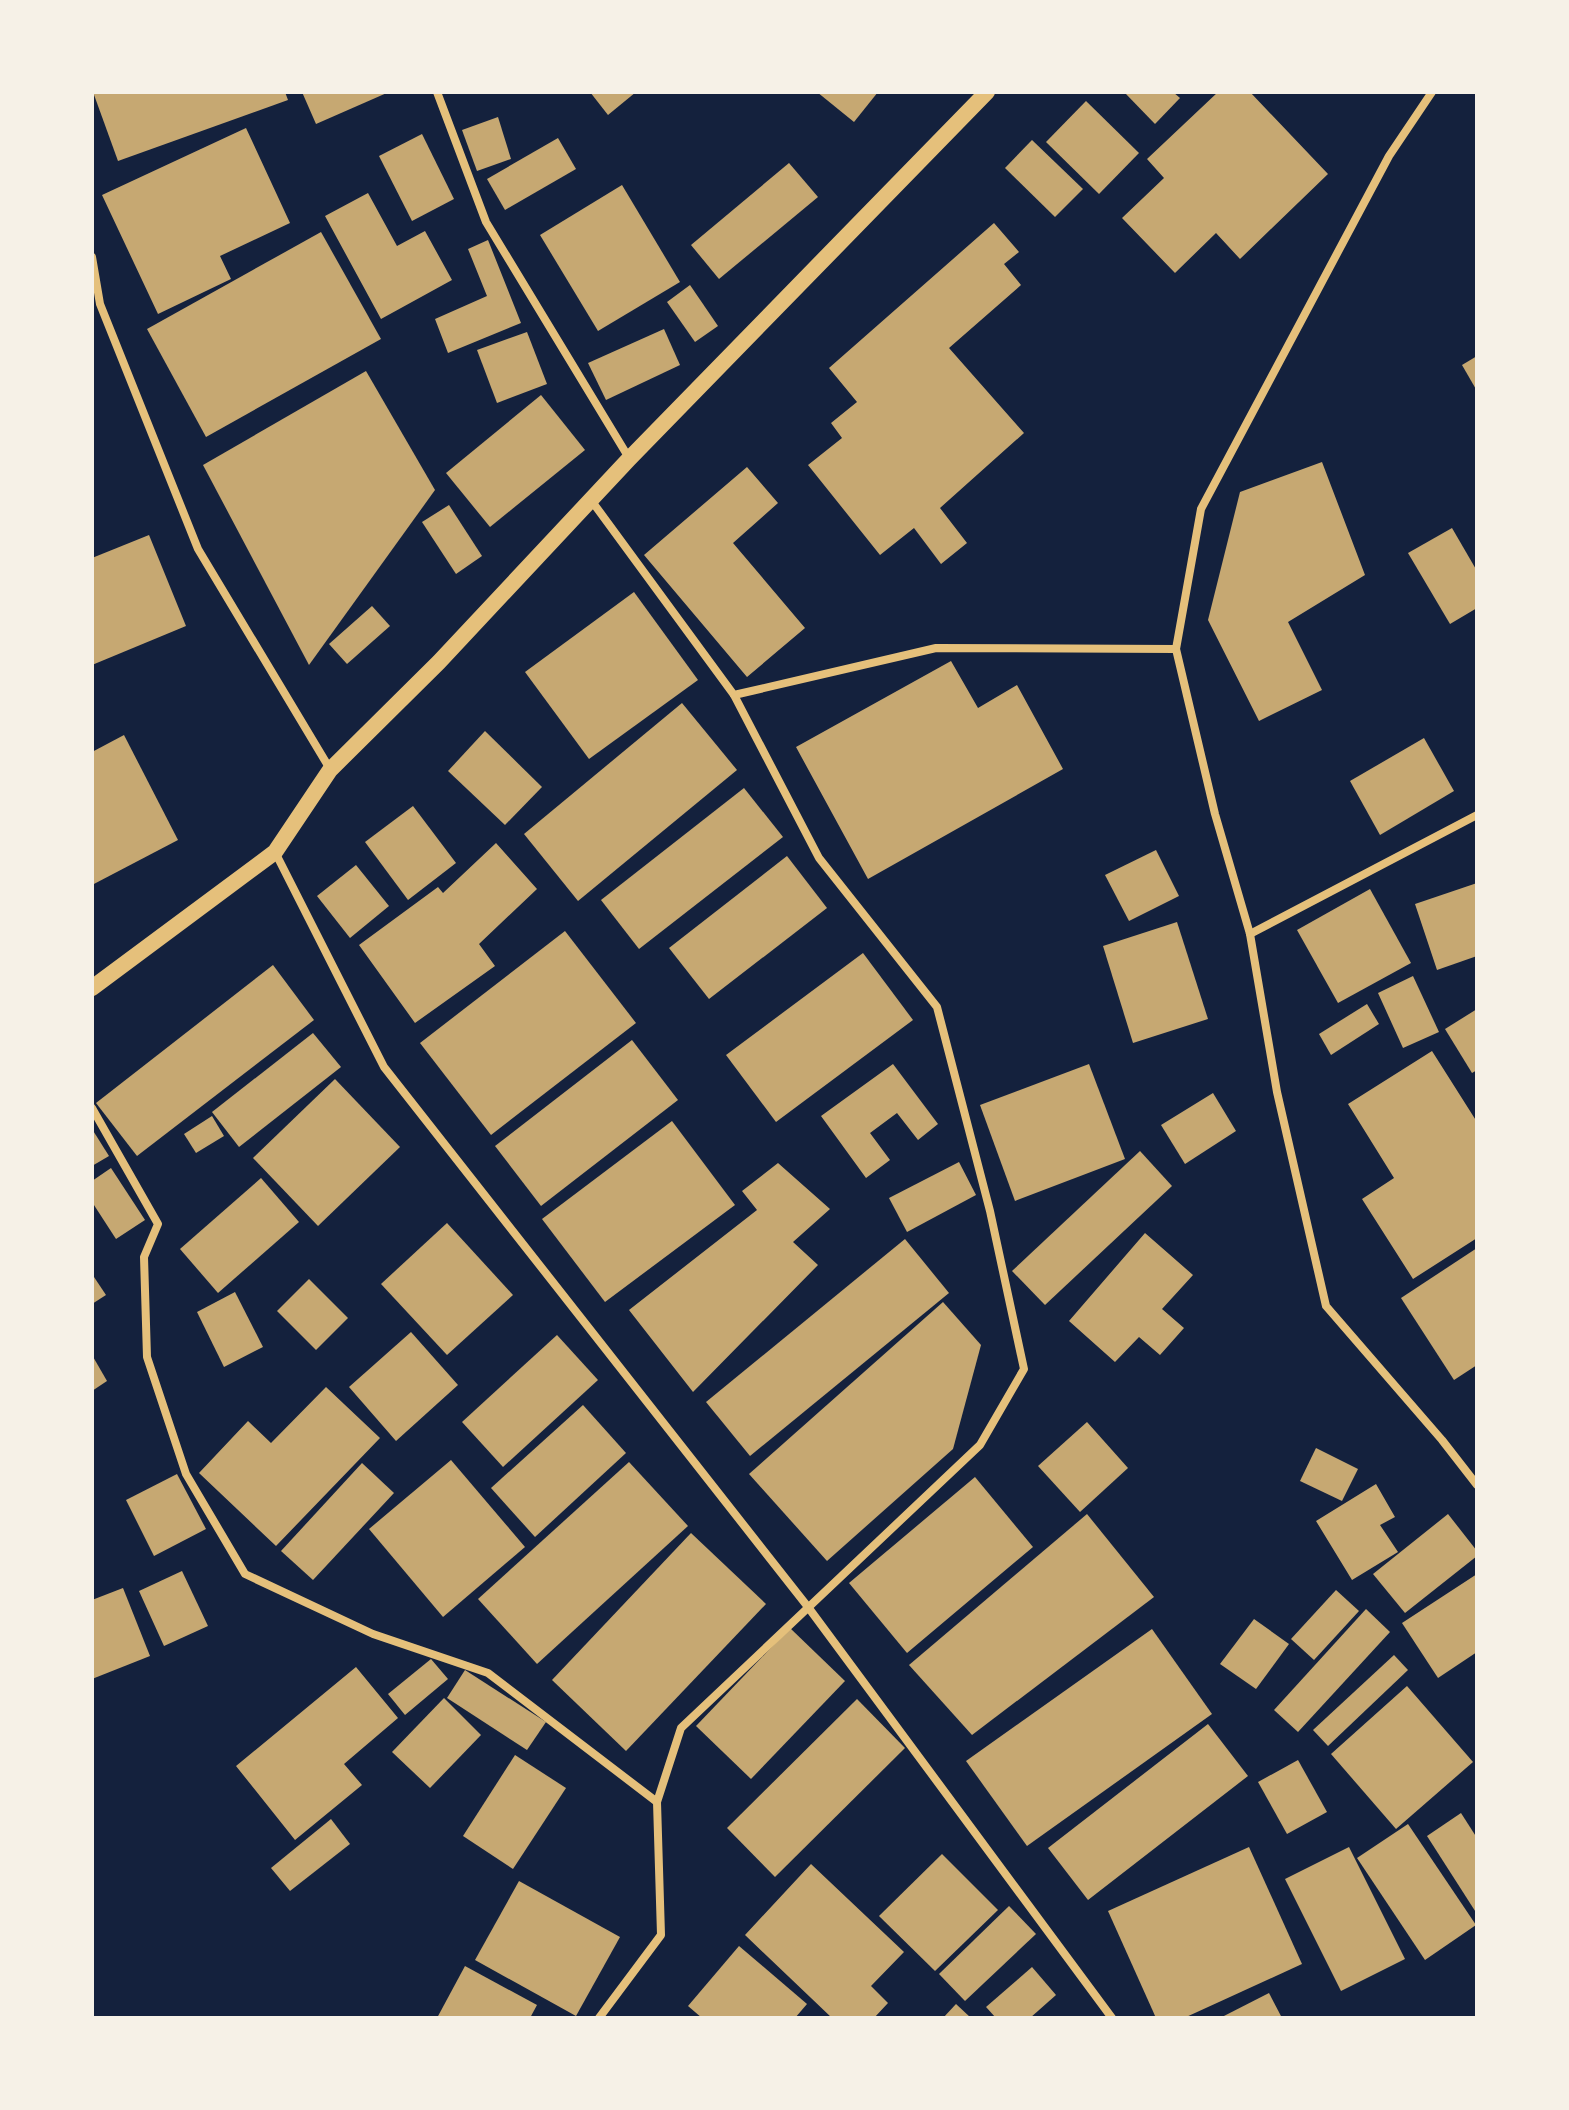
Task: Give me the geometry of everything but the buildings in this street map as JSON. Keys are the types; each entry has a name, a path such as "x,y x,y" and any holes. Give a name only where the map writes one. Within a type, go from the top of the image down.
{"main road":[{"path":"92,988 275,852 330,770 439,662 629,459 987,92"}],"street":[{"path":"437,92 486,222 629,459"},
{"path":"1432,92 1389,156 1201,509 1176,649 1215,814 1250,934 1277,1092 1326,1306 1477,1485"},
{"path":"92,257 100,304 198,549 330,770"},
{"path":"591,500 734,695 819,858 937,1007 990,1211 1024,1369 980,1445 681,1728 657,1802 661,1935 599,2018"},
{"path":"734,695 936,648 1176,649"},
{"path":"1250,934 1477,815"},
{"path":"275,852 384,1067 808,1607 1112,2018"},
{"path":"92,1108 158,1224 144,1257 147,1357 186,1474 245,1574 373,1634 488,1673 657,1802"}]}
